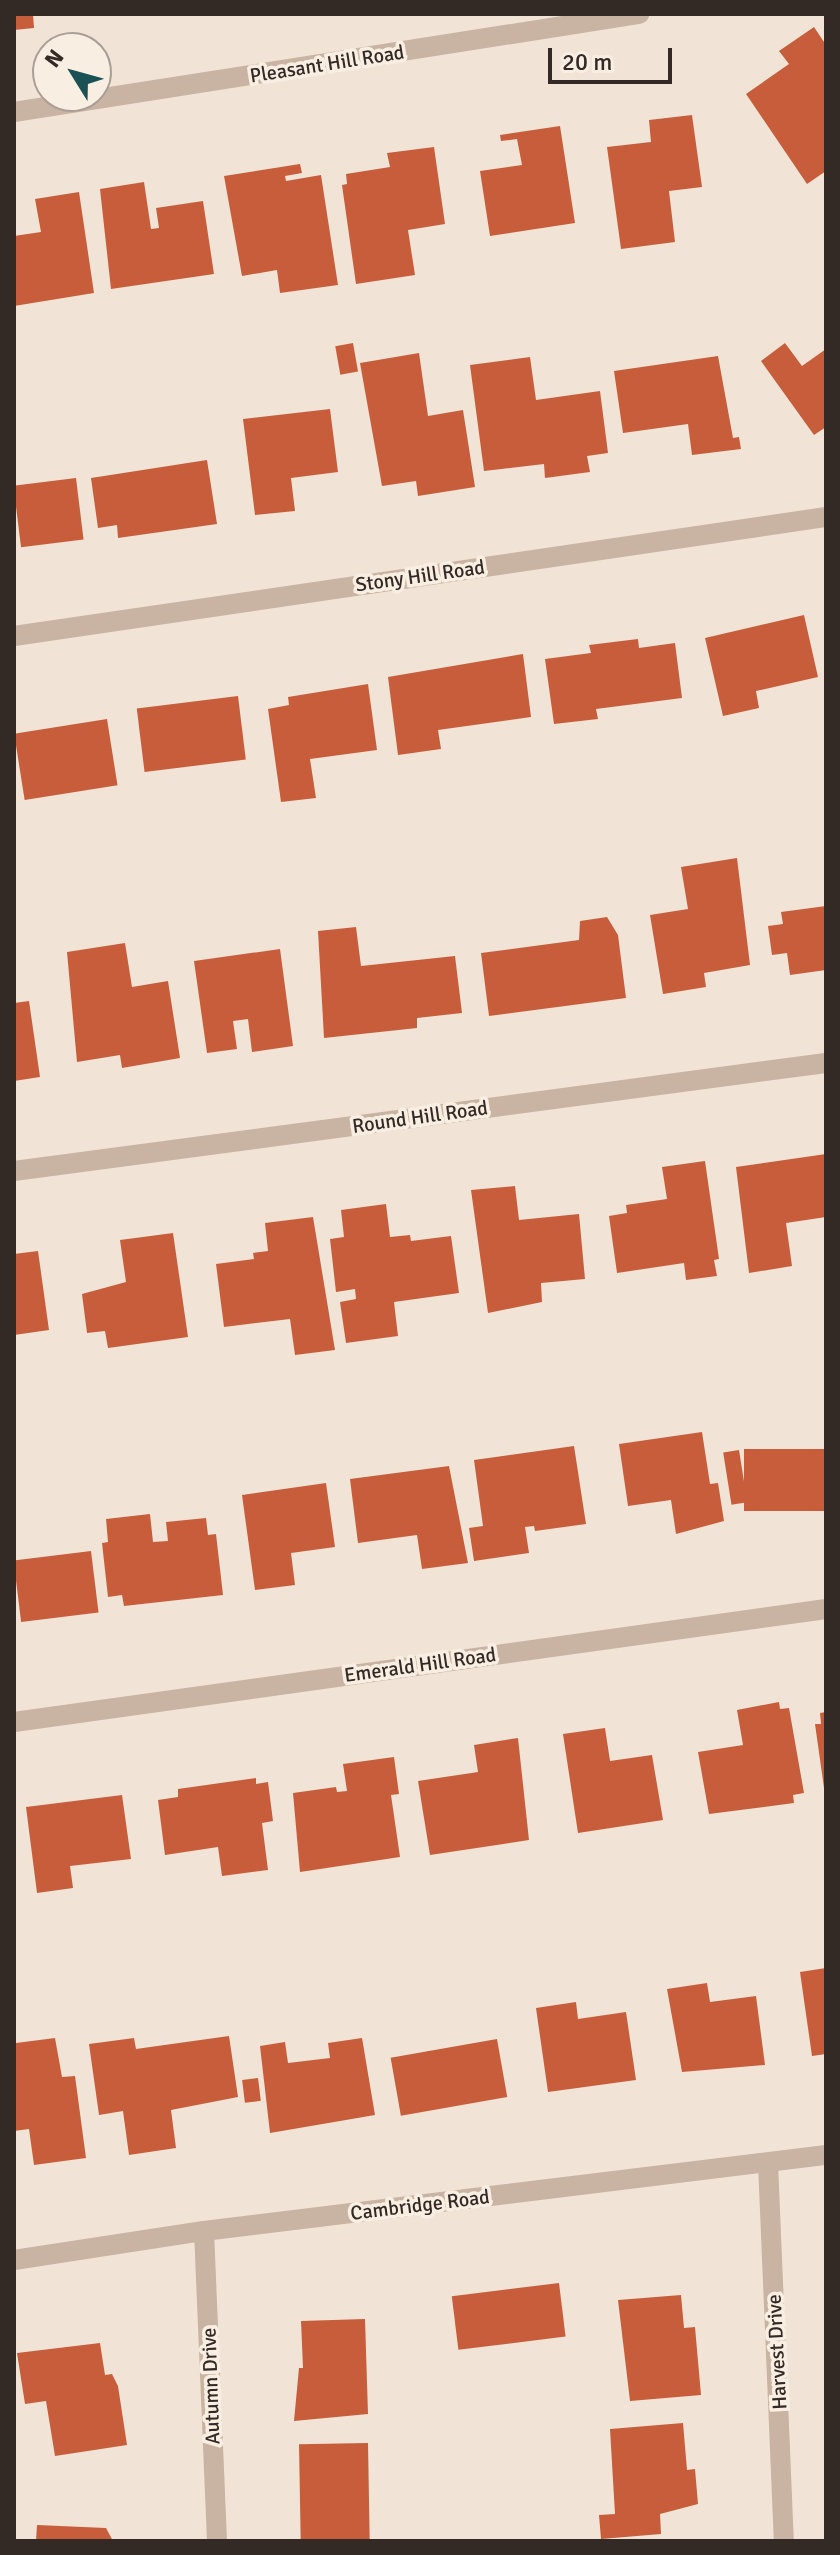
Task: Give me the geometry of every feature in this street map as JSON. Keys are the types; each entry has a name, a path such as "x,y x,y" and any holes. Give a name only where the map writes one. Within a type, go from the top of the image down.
{"street":[{"name":"Pleasant Hill Road","path":"14,112 639,14"},
{"name":"Stony Hill Road","path":"14,636 826,517"},
{"name":"Round Hill Road","path":"14,1171 826,1063"},
{"name":"Emerald Hill Road","path":"14,1722 826,1609"},
{"name":"Cambridge Road","path":"14,2260 204,2231 826,2155"},
{"name":"Harvest Drive","path":"768,2163 784,2541"},
{"name":"Autumn Drive","path":"204,2231 217,2541"}],"building":[{"path":"14,14 33,14 34,28 14,30"},
{"path":"814,27 826,45 826,171 807,184 746,94 789,64 779,51"},
{"path":"692,115 702,187 669,191 675,242 621,249 607,147 651,142 649,120"},
{"path":"560,126 575,223 490,236 480,171 522,165 517,139 501,141 500,135"},
{"path":"434,147 445,224 408,230 415,275 356,284 342,185 347,184 346,174 390,167 387,153"},
{"path":"300,164 302,173 285,176 286,181 321,175 338,285 280,293 277,270 242,276 224,176"},
{"path":"144,182 151,229 159,228 156,208 203,201 214,274 111,289 100,189"},
{"path":"79,192 94,293 14,306 14,236 41,232 35,199"},
{"path":"353,343 358,372 340,375 335,346"},
{"path":"785,343 802,366 826,349 826,427 814,435 761,361"},
{"path":"419,353 428,416 463,410 475,487 418,496 416,481 382,486 360,363"},
{"path":"718,356 733,438 739,437 741,449 692,455 688,424 623,433 614,371"},
{"path":"530,357 536,400 600,391 608,453 587,456 590,472 545,478 544,464 484,471 470,365"},
{"path":"330,409 338,472 291,478 295,511 255,515 243,419"},
{"path":"207,460 217,524 118,538 117,525 98,528 91,478"},
{"path":"76,478 84,540 21,547 14,486"},
{"path":"804,615 818,677 756,691 759,708 723,716 705,638"},
{"path":"638,639 639,648 675,643 682,698 596,709 598,719 554,724 545,659 591,653 589,645"},
{"path":"523,654 531,717 438,730 441,749 398,755 388,677"},
{"path":"368,684 377,750 310,759 316,798 281,802 268,709 289,705 288,697"},
{"path":"238,696 246,760 145,772 137,708"},
{"path":"107,719 117,785 25,800 14,734"},
{"path":"737,858 750,965 704,973 706,987 663,994 650,915 688,909 681,867"},
{"path":"826,906 826,970 790,975 787,953 772,955 768,926 783,924 781,912"},
{"path":"607,917 618,935 626,998 489,1016 481,953 579,940 580,921"},
{"path":"356,927 361,966 455,956 462,1013 417,1018 417,1028 324,1038 318,931"},
{"path":"125,943 132,987 168,981 180,1058 122,1068 120,1055 77,1062 67,952"},
{"path":"280,949 293,1046 252,1052 248,1019 233,1021 237,1049 207,1053 194,961"},
{"path":"29,1001 40,1077 14,1081 14,1003"},
{"path":"826,1154 826,1217 786,1223 792,1266 749,1273 736,1167"},
{"path":"705,1161 719,1259 714,1260 717,1276 686,1280 684,1263 617,1273 609,1216 627,1213 626,1205 667,1199 662,1167"},
{"path":"515,1186 519,1220 579,1214 585,1279 541,1283 542,1302 488,1313 471,1190"},
{"path":"386,1204 390,1237 410,1235 411,1241 451,1236 459,1293 394,1302 398,1336 346,1343 340,1302 356,1299 355,1289 336,1292 330,1239 344,1237 341,1210"},
{"path":"313,1217 335,1350 295,1355 290,1319 224,1327 216,1264 254,1259 253,1253 268,1251 265,1223"},
{"path":"173,1233 188,1337 108,1348 105,1331 87,1333 82,1294 126,1282 120,1240"},
{"path":"38,1251 49,1330 14,1335 14,1254"},
{"path":"702,1432 710,1484 718,1483 724,1521 676,1534 671,1500 628,1506 619,1444"},
{"path":"574,1446 586,1524 535,1531 534,1526 525,1527 529,1553 474,1561 469,1528 483,1526 474,1460"},
{"path":"744,1449 826,1449 826,1511 744,1511"},
{"path":"739,1450 747,1502 731,1505 723,1453"},
{"path":"449,1466 468,1563 422,1569 417,1535 358,1543 350,1479"},
{"path":"326,1483 335,1547 291,1553 295,1585 255,1590 242,1495"},
{"path":"150,1514 153,1542 168,1541 166,1522 206,1518 208,1535 216,1534 223,1595 124,1606 122,1595 108,1597 102,1543 108,1542 106,1519"},
{"path":"91,1551 99,1613 21,1622 14,1560"},
{"path":"779,1702 780,1709 789,1708 804,1793 793,1795 794,1803 709,1814 698,1752 743,1745 737,1710"},
{"path":"826,1712 824,1788 815,1724 821,1724 820,1713"},
{"path":"605,1728 610,1761 652,1755 663,1820 578,1833 563,1734"},
{"path":"518,1738 529,1840 430,1855 418,1781 478,1772 474,1745"},
{"path":"394,1757 399,1794 391,1795 400,1857 300,1872 293,1793 336,1787 337,1792 347,1791 343,1764"},
{"path":"256,1778 256,1784 268,1782 273,1821 262,1823 268,1870 222,1876 218,1847 165,1855 158,1800 178,1797 178,1789"},
{"path":"122,1795 131,1859 70,1866 73,1888 37,1893 26,1807"},
{"path":"826,1968 826,2054 812,2056 800,1972"},
{"path":"707,1983 710,2002 756,1996 765,2065 682,2072 667,1989"},
{"path":"576,2002 578,2019 626,2012 636,2080 548,2092 536,2008"},
{"path":"229,2036 238,2097 171,2110 176,2148 129,2155 123,2111 99,2115 89,2044 134,2038 136,2049"},
{"path":"55,2038 62,2077 75,2076 86,2158 34,2165 29,2129 14,2131 16,2043"},
{"path":"362,2038 375,2115 270,2133 260,2046 285,2042 288,2063 330,2058 328,2043"},
{"path":"497,2039 507,2097 401,2116 391,2058"},
{"path":"258,2078 261,2101 245,2103 242,2080"},
{"path":"559,2283 566,2337 458,2350 452,2296"},
{"path":"681,2295 684,2328 695,2327 701,2395 630,2401 618,2300"},
{"path":"365,2319 368,2414 294,2421 299,2368 303,2368 301,2321"},
{"path":"100,2343 105,2375 112,2374 118,2386 127,2445 55,2456 46,2401 25,2404 17,2353"},
{"path":"683,2423 687,2470 695,2469 698,2504 660,2514 661,2534 601,2539 599,2515 615,2514 610,2429"},
{"path":"368,2443 370,2541 301,2541 299,2444"},
{"path":"37,2525 106,2528 113,2541 36,2541"}]}
